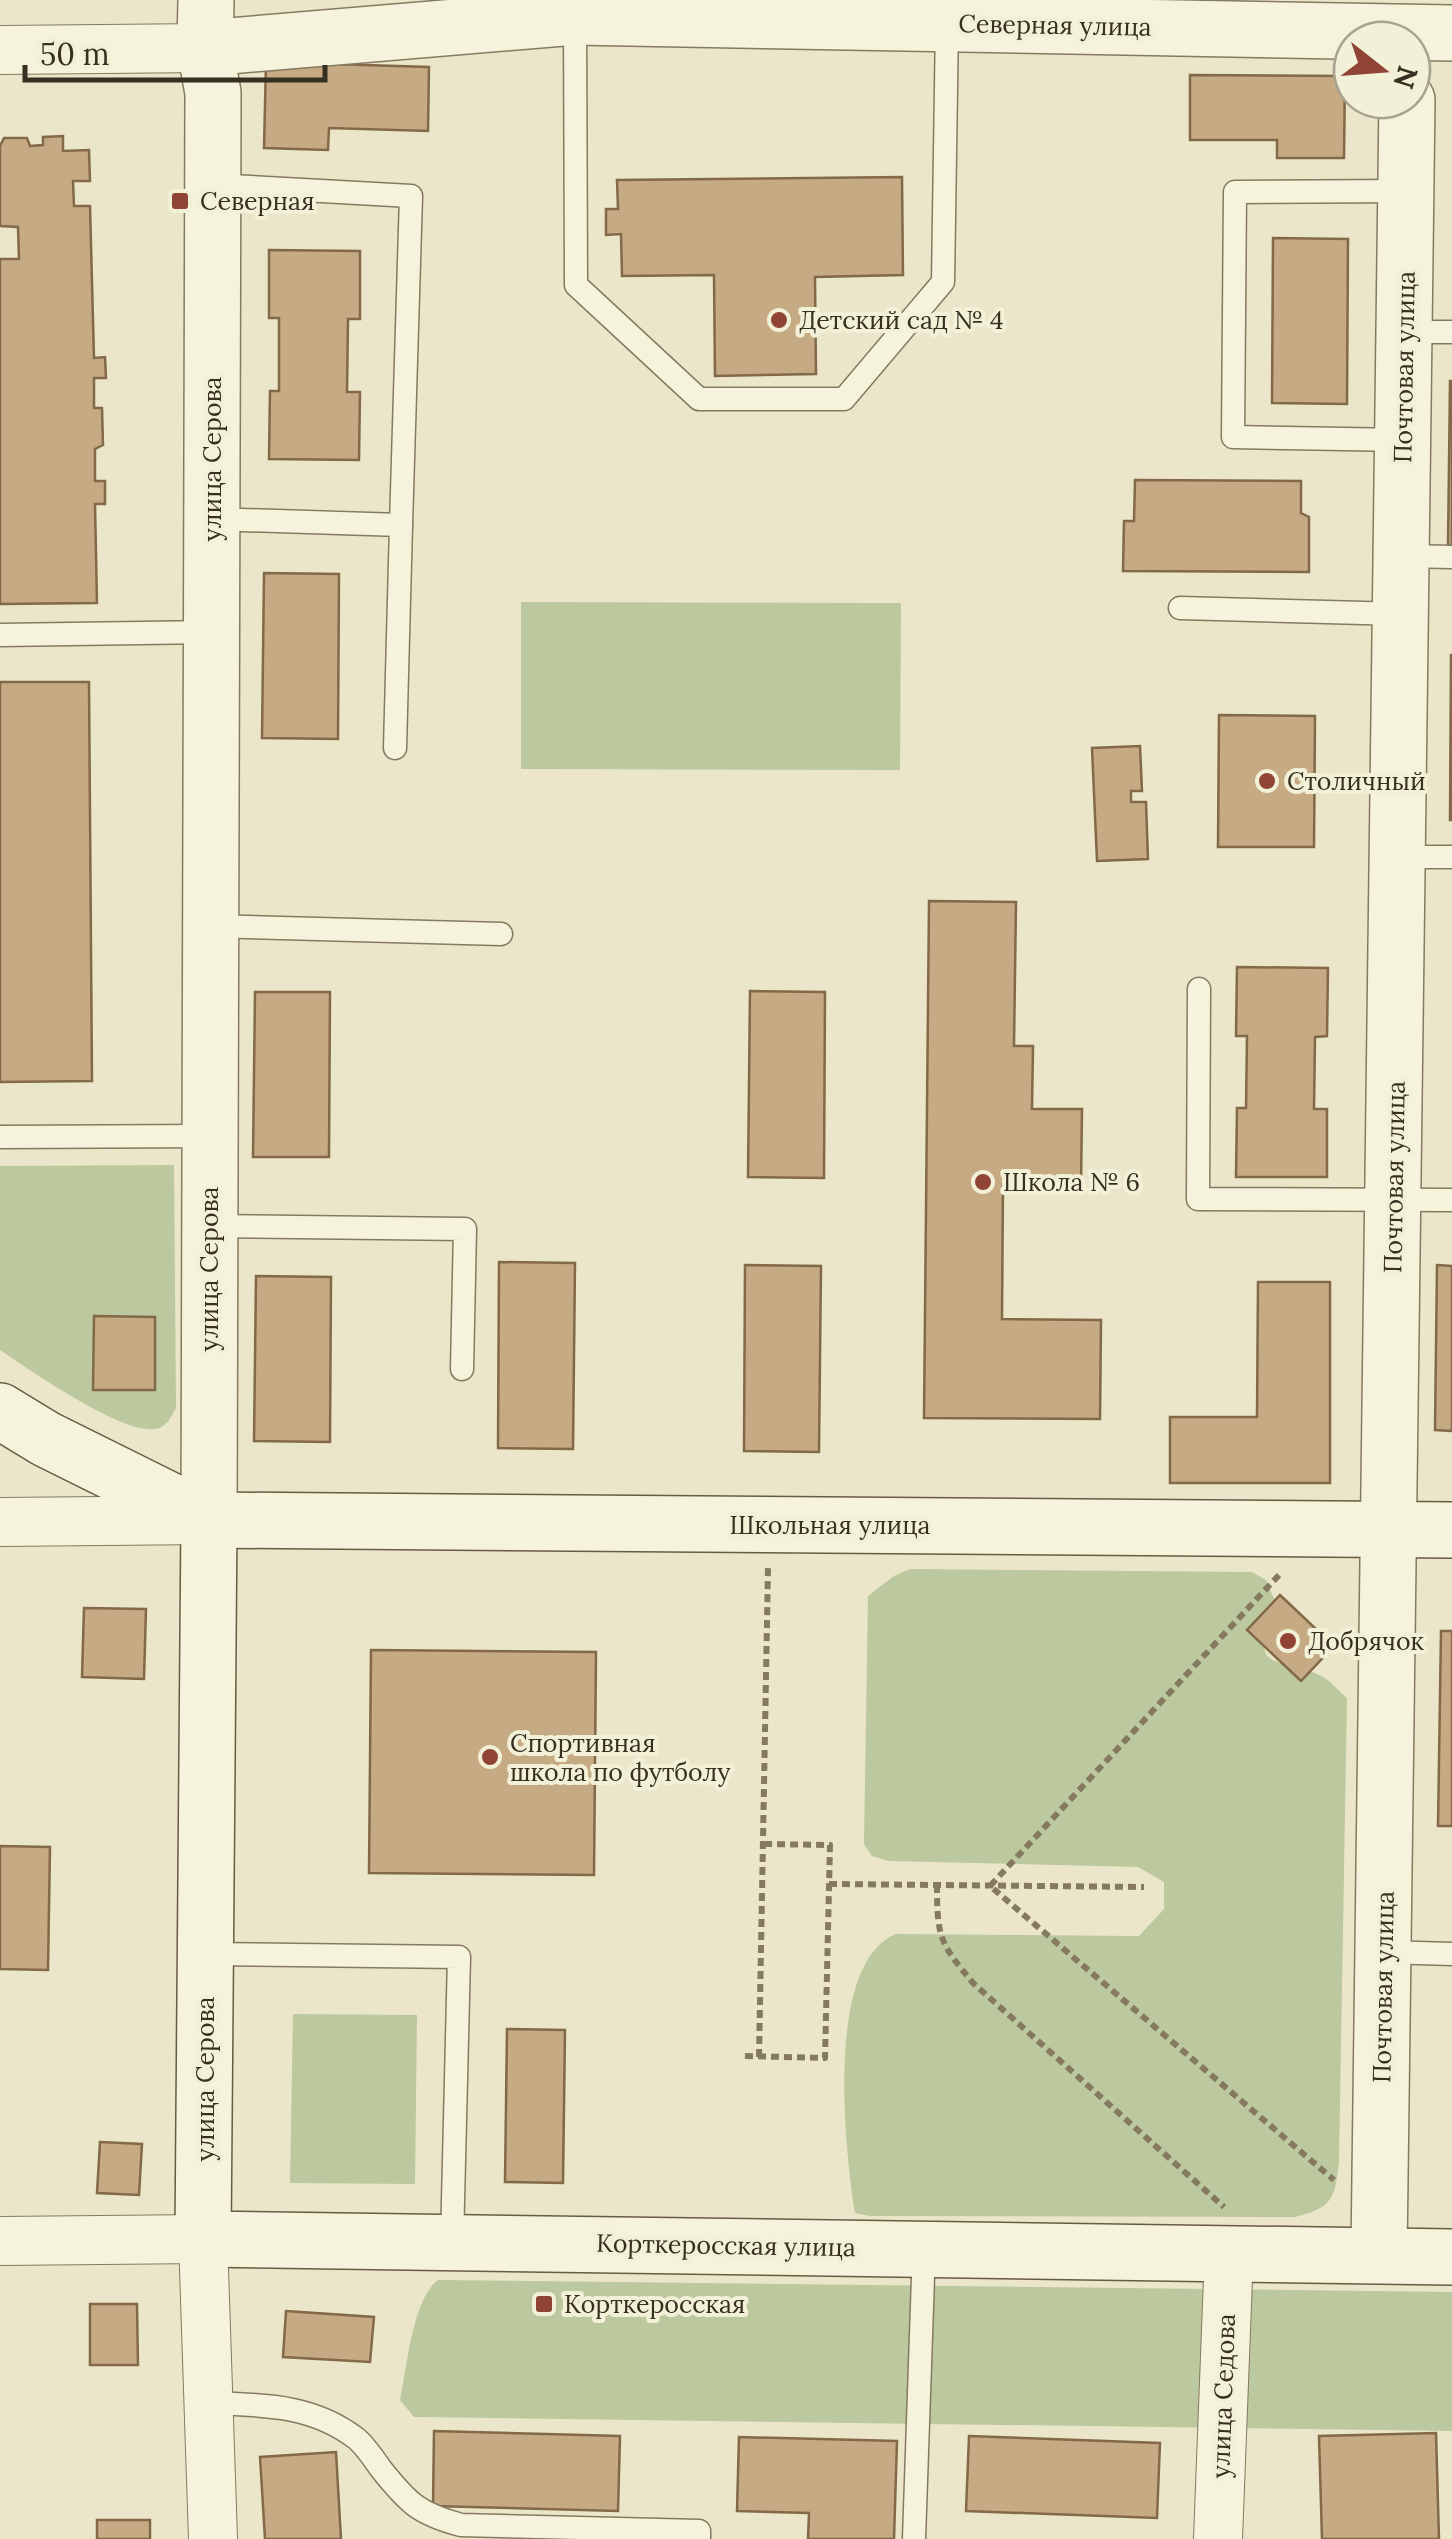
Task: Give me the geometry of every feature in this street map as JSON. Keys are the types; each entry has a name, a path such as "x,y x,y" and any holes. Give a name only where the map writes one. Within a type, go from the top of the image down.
{"street":[{"name":"Северная улица","path":"0,50 206,24 576,17 1332,25"},
{"name":"улица Серова","path":"206,24 213,93 213,186 204,2238 212,2539"},
{"name":"Почтовая улица","path":"1380,2254 1401,614 1427,557 1403,440 1428,332 1406,192 1407,120"},
{"name":"Школьная улица","path":"0,1410 46,1439 209,1520"},
{"name":"Школьная улица","path":"0,1522 209,1520 1452,1530"},
{"name":"Корткеросская улица","path":"0,2241 204,2238 924,2248 1229,2232 1380,2254 1452,2257"},
{"name":"улица Седова","path":"1218,2539 1229,2232"}],"lane":[{"path":"576,17 576,285 699,399 844,399 943,282 948,23"},
{"path":"213,186 410,196 395,748"},
{"path":"1403,440 1233,437 1235,192 1406,192"},
{"path":"212,519 401,525"},
{"path":"1180,608 1401,614"},
{"path":"0,635 211,632"},
{"path":"1398,857 1452,857"},
{"path":"210,926 501,934"},
{"path":"1200,989 1198,1198 1452,1200"},
{"path":"0,1136 210,1136"},
{"path":"210,1226 464,1229 462,1369"},
{"path":"1384,1952 1452,1954"},
{"path":"206,1954 458,1957 452,2242"},
{"path":"914,2539 924,2248"},
{"path":"209,2403 285,2406 322,2417 359,2440 392,2484 426,2516 461,2526 699,2531 699,2539"}],"path":[{"path":"759,2056 768,1524"},
{"path":"990,1886 1269,1583 1333,1529"},
{"path":"745,2056 825,2058 830,1845 764,1844"},
{"path":"829,1884 1144,1888"},
{"path":"937,1886 937,1927 944,1948 972,1983 1229,2232"},
{"path":"990,1886 1336,2182"}],"green space":[{"path":"521,602 901,603 900,770 521,769"},
{"path":"174,1165 176,1408 163,1426 140,1428 76,1399 0,1350 0,1166"},
{"path":"910,1569 1252,1572 1266,1580 1277,1606 1264,1643 1266,1653 1280,1663 1323,1677 1347,1698 1339,2161 1336,2184 1325,2205 1295,2217 855,2213 847,2147 845,2061 858,1981 873,1952 896,1934 1139,1936 1164,1909 1164,1882 1138,1867 889,1861 872,1856 864,1844 868,1596"},
{"path":"293,2014 417,2015 415,2184 290,2183"},
{"path":"438,2280 1452,2292 1452,2431 414,2417 400,2400 408,2353 422,2303"}],"building":[{"path":"266,62 429,67 428,131 329,128 328,150 264,148"},
{"path":"1190,75 1332,76 1332,120 1344,120 1344,158 1277,158 1277,140 1190,140"},
{"path":"63,136 63,151 89,150 90,181 73,181 74,206 90,206 94,358 105,357 106,378 94,378 94,408 102,408 103,445 95,449 95,481 105,481 105,504 95,504 97,603 0,604 0,259 19,259 18,227 0,226 0,146 4,138 27,138 30,146 43,145 43,137"},
{"path":"902,177 903,275 815,277 816,374 715,376 714,275 622,276 621,234 606,235 606,209 618,209 617,180"},
{"path":"1273,238 1348,239 1347,404 1272,403"},
{"path":"269,250 360,251 360,319 348,319 347,392 360,392 359,460 269,459 270,391 279,391 279,318 269,318"},
{"path":"1450,381 1452,546 1448,546"},
{"path":"1135,480 1301,481 1301,513 1309,517 1309,572 1123,571 1124,521 1134,521"},
{"path":"264,573 339,574 338,739 262,738"},
{"path":"1451,655 1452,820 1450,820"},
{"path":"0,682 89,682 92,1081 0,1082"},
{"name":"Столичный","path":"1219,715 1315,716 1314,847 1218,847"},
{"path":"1140,746 1142,791 1131,791 1131,802 1146,802 1148,859 1097,861 1092,748"},
{"path":"929,901 1016,902 1014,1046 1033,1046 1032,1109 1082,1109 1081,1185 1003,1184 1002,1319 1101,1320 1100,1419 924,1418"},
{"path":"1237,967 1328,968 1327,1036 1315,1037 1314,1109 1327,1109 1327,1177 1236,1177 1237,1108 1246,1108 1247,1036 1236,1036"},
{"path":"750,991 825,992 824,1178 748,1177"},
{"path":"255,992 330,992 329,1157 253,1157"},
{"path":"499,1262 575,1263 573,1449 498,1448"},
{"path":"745,1265 821,1266 819,1452 744,1451"},
{"path":"1437,1265 1452,1266 1452,1431 1435,1430"},
{"path":"256,1276 331,1277 330,1442 254,1441"},
{"path":"1258,1282 1330,1282 1330,1483 1170,1483 1170,1417 1257,1417"},
{"path":"94,1316 155,1317 155,1390 93,1390"},
{"path":"1280,1595 1334,1646 1301,1681 1247,1630"},
{"path":"84,1608 146,1609 144,1679 82,1677"},
{"path":"1441,1631 1452,1631 1452,1826 1438,1826"},
{"path":"371,1650 596,1652 594,1875 369,1873"},
{"path":"0,1846 50,1847 48,1970 0,1969"},
{"path":"507,2029 565,2030 563,2183 505,2182"},
{"path":"100,2142 142,2144 139,2195 97,2193"},
{"path":"90,2304 137,2304 138,2365 90,2365"},
{"path":"286,2311 374,2317 370,2362 283,2357"},
{"path":"434,2431 620,2436 618,2511 433,2506"},
{"path":"1436,2433 1439,2539 1322,2539 1319,2436"},
{"path":"969,2436 1160,2443 1157,2518 966,2511"},
{"path":"739,2437 897,2441 894,2539 808,2539 809,2513 737,2511"},
{"path":"336,2452 341,2539 265,2539 260,2457"},
{"path":"97,2520 150,2520 150,2539 97,2539"}],"place":[{"name":"Северная","path":"180,201"},
{"name":"Детский сад № 4","path":"779,320"},
{"name":"Столичный","path":"1267,781"},
{"name":"Школа № 6","path":"983,1182"},
{"name":"Добрячок","path":"1288,1641"},
{"name":"Спортивная школа по футболу","path":"490,1757"},
{"name":"Корткеросская","path":"544,2304"}]}
